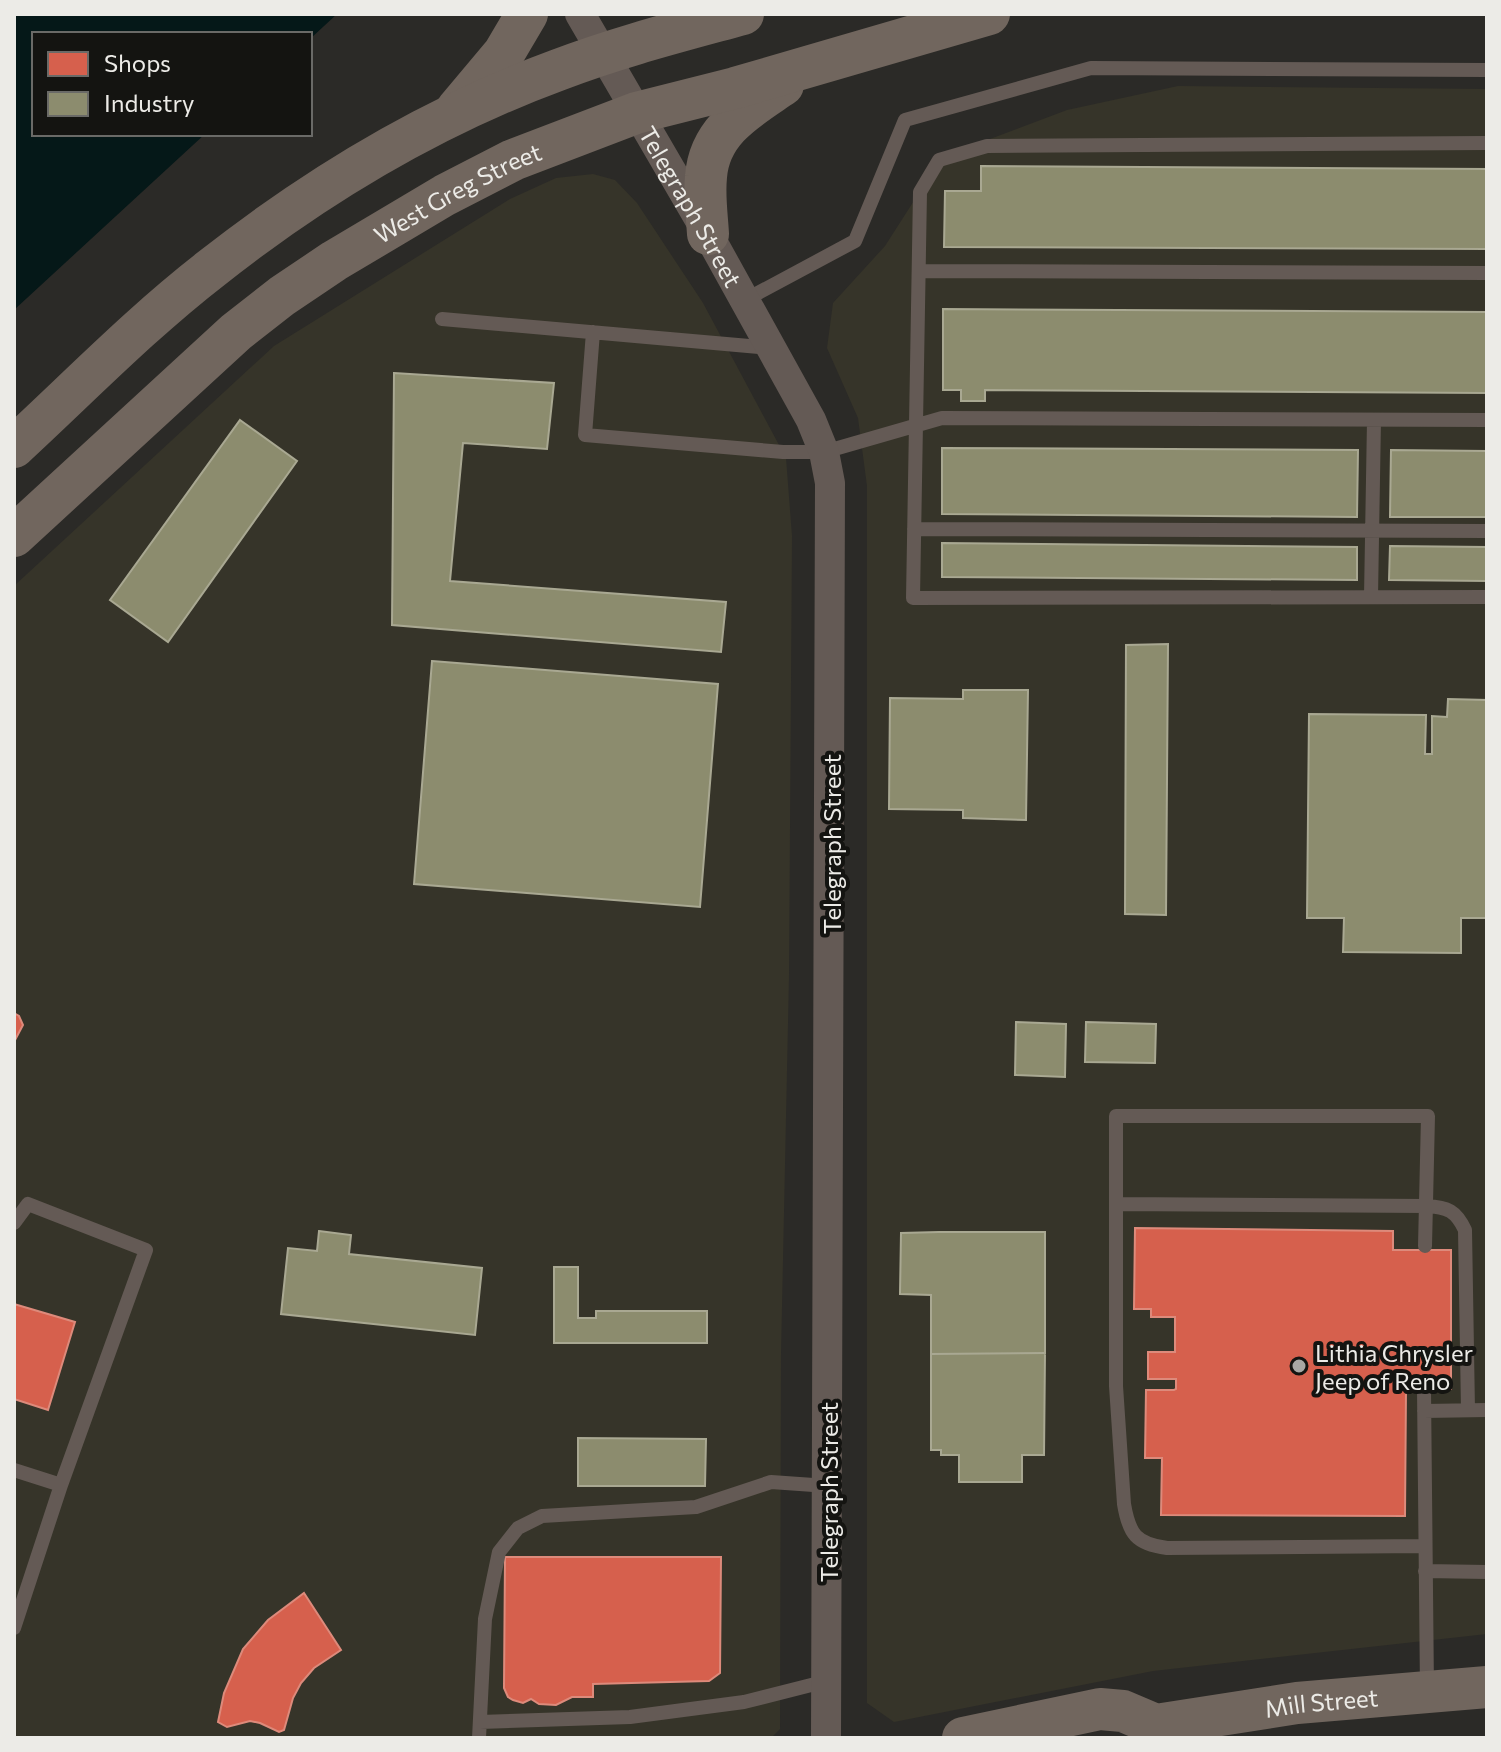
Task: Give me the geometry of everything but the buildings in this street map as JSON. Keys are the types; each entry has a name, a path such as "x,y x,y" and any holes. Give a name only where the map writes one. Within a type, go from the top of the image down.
{"main road":[{"path":"450,117 504,53 527,14"},
{"path":"14,447 210,269 315,194 377,155 450,117 554,71 602,54 743,14"},
{"name":"West Greg Street","path":"14,536 214,352 282,296 445,195 513,160 636,113 989,14"},
{"path":"708,234 706,175 716,140 734,119 809,66"},
{"name":"Mill Street","path":"963,1738 1100,1709 1123,1711 1150,1732 1297,1703 1487,1687"}],"street":[{"name":"Telegraph Street","path":"580,14 708,234 811,420 824,452 830,483 826,1738"}],"lane":[{"path":"745,300 855,241 905,120 1091,68 1487,70"},
{"path":"1487,143 987,146 939,160 920,192 913,598 1487,597"},
{"path":"919,271 1487,273"},
{"path":"442,319 771,348"},
{"path":"593,332 585,435 783,452 824,452 942,418 1487,420"},
{"path":"1371,597 1374,420"},
{"path":"914,529 1487,531"},
{"path":"1425,1246 1428,1116 1116,1116 1116,1386 1124,1504 1127,1522 1134,1536 1148,1546 1167,1548 1425,1546"},
{"path":"14,1223 28,1204 146,1250 61,1485 14,1628"},
{"path":"1116,1204 1426,1206 1444,1207 1457,1213 1465,1230 1468,1410"},
{"path":"1424,1390 1427,1691"},
{"path":"1424,1411 1487,1410"},
{"path":"14,1470 61,1485"},
{"path":"479,1738 485,1619 499,1552 518,1528 542,1516 696,1507 771,1482 828,1486"},
{"path":"1425,1571 1487,1572"},
{"path":"480,1722 630,1717 744,1702 827,1681"}],"shaded area":[{"path":"14,14 337,14 312,37 312,32 32,32 32,136 203,136 14,310"},
{"path":"1178,86 1487,89 1487,1634 1153,1671 894,1722 867,1703 867,486 858,418 827,348 833,303 885,246 942,157 1067,110"},
{"path":"593,174 615,180 637,203 703,303 786,458 792,536 789,976 781,1354 780,1729 771,1738 14,1738 14,586 274,346 510,199 556,178"}],"place":[{"name":"Lithia Chrysler Jeep of Reno","path":"1299,1366"}]}
